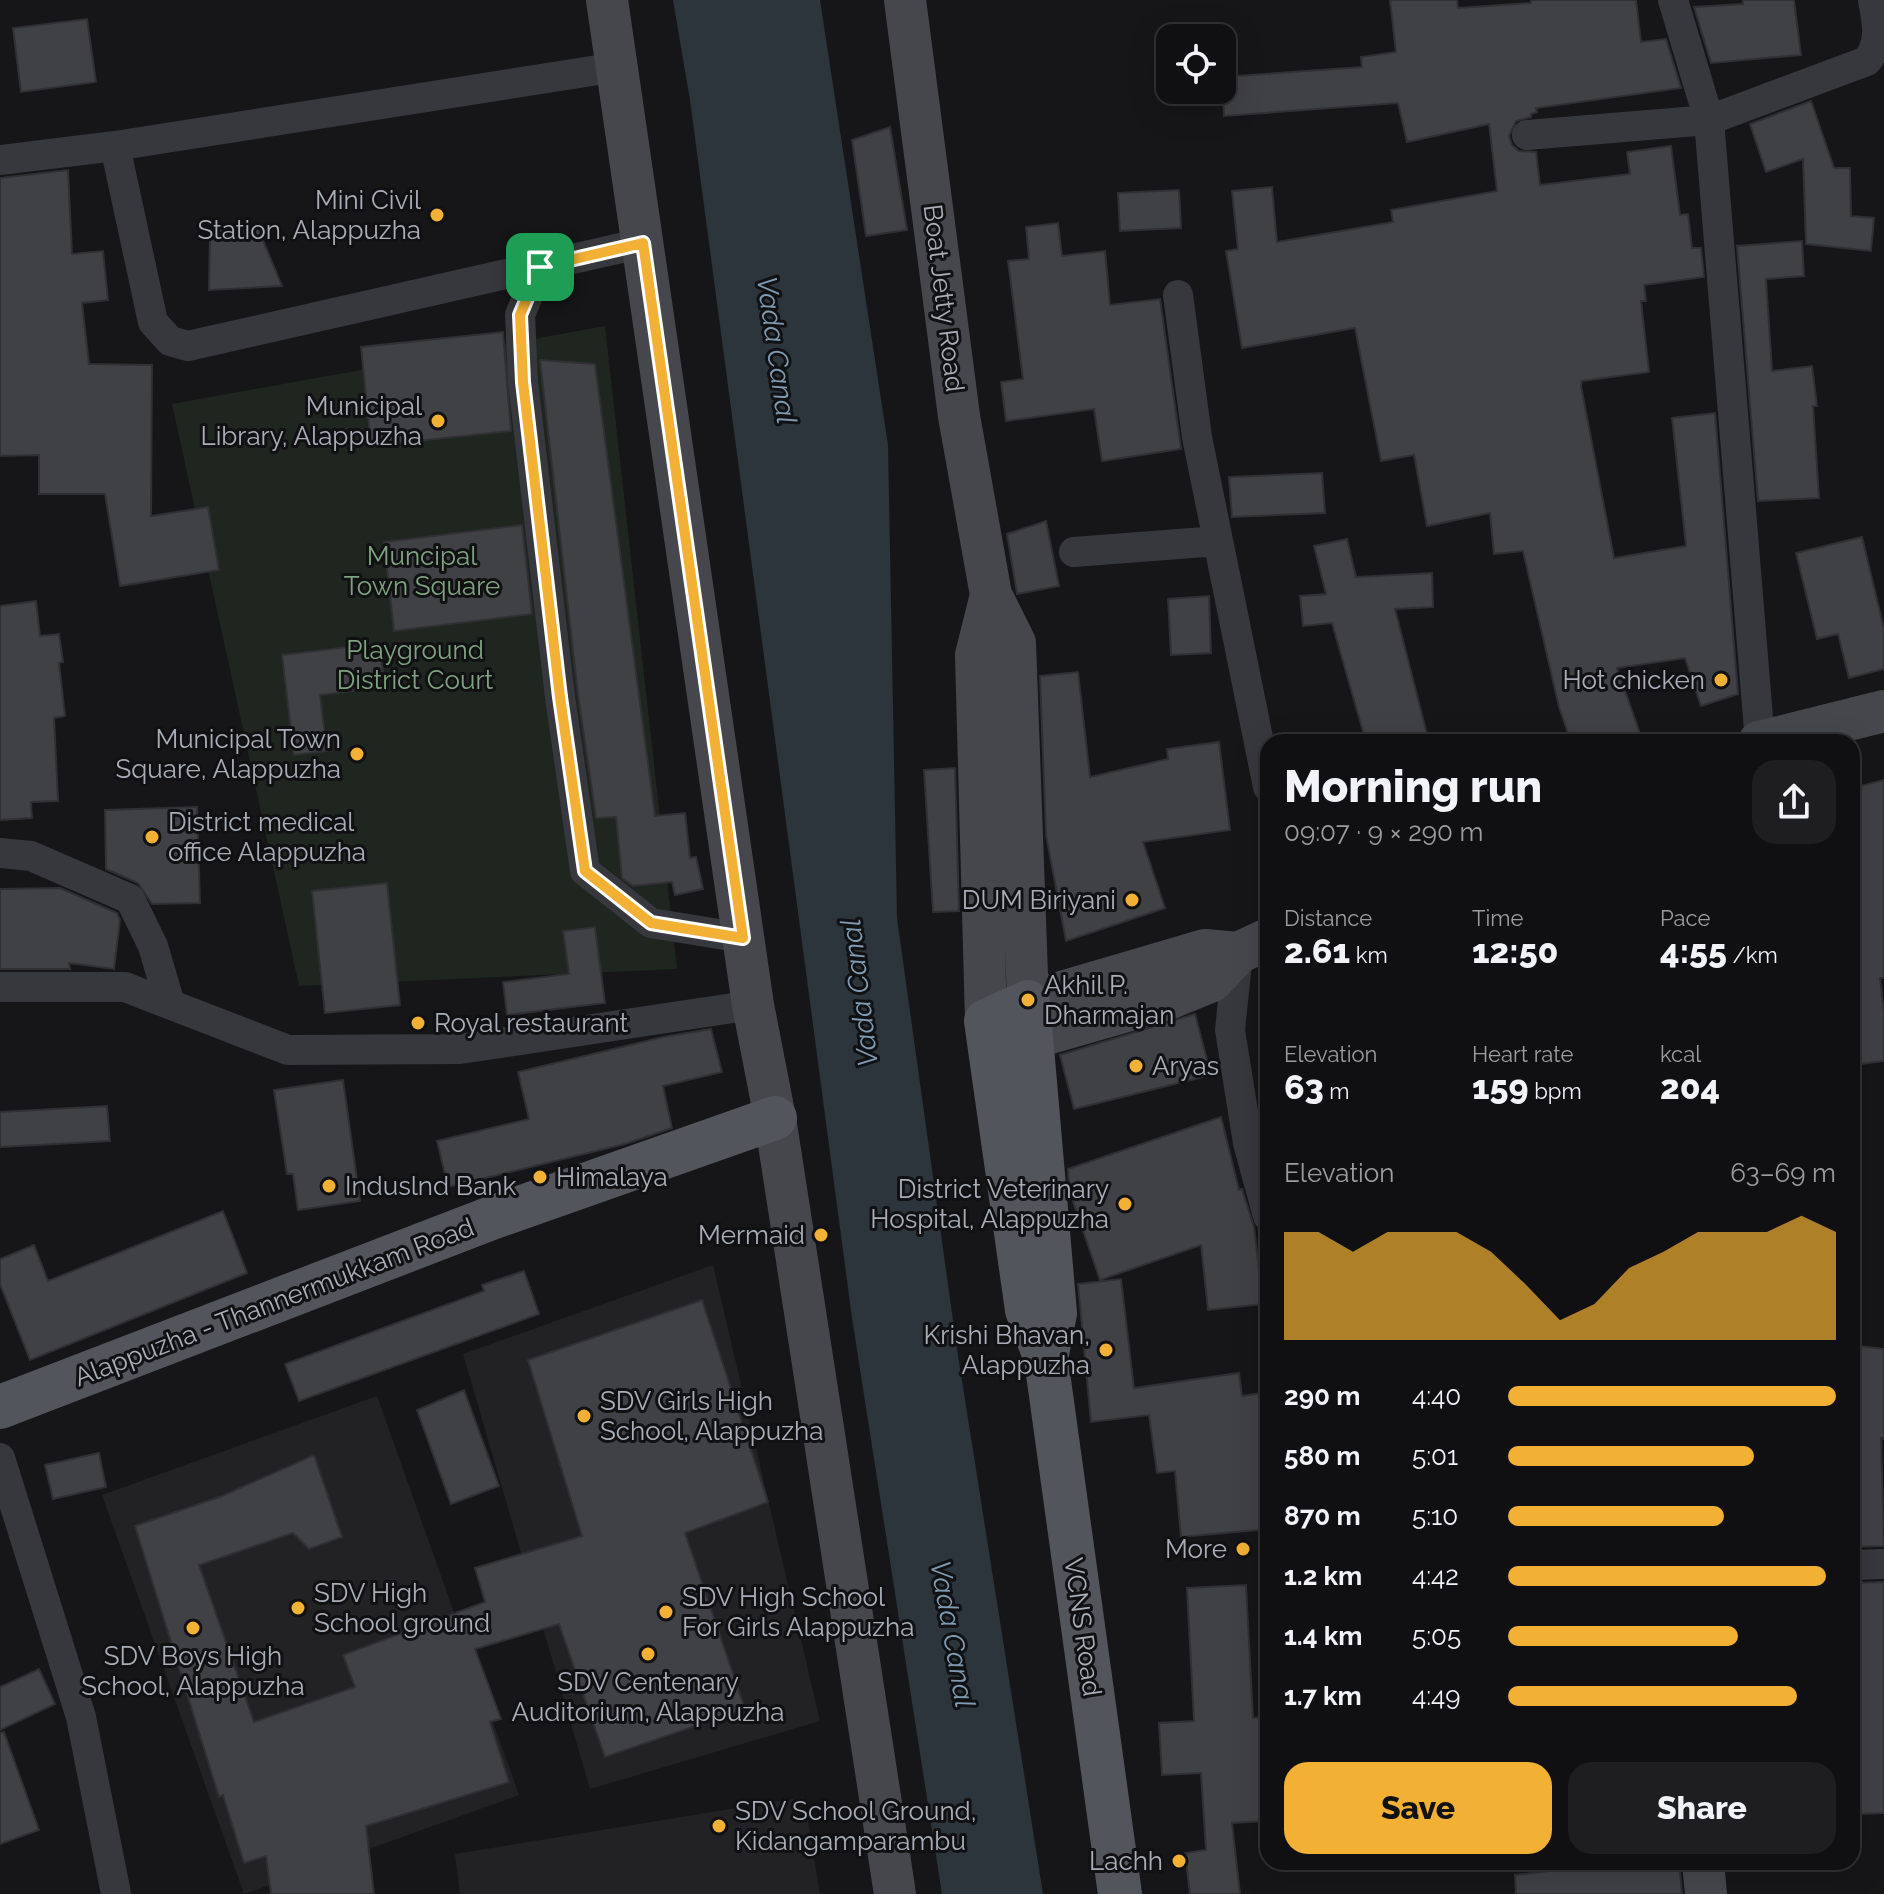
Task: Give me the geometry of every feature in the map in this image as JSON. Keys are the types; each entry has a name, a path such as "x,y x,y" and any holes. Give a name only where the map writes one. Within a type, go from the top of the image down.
{"main road":[{"path":"607,0 753,1005 775,1118 895,1894"},
{"name":"Boat Jetty Road","path":"905,0 959,416 991,595"},
{"path":"991,595 1015,643 1029,1020"},
{"path":"991,595 976,655 988,1038 1205,950 1253,946"},
{"path":"1791,734 1884,711"},
{"name":"VCNS Road","path":"1029,1020 1050,1229 1055,1313 1046,1359"},
{"name":"VCNS Road","path":"988,1038 1027,1310 1046,1359 1120,1894"},
{"name":"Alappuzha - Thannermukkam Road","path":"0,1407 494,1217 775,1118"},
{"path":"1704,1870 1706,1894"}],"street":[{"path":"1673,0 1709,120 1758,734"},
{"path":"1527,135 1709,120 1867,61 1876,49 1878,31 1873,0"},
{"path":"0,160 115,146 617,67"},
{"path":"115,146 153,322 170,341 188,346 643,243"},
{"path":"540,267 520,315 523,382 560,697 585,871 651,923 743,938"},
{"path":"1178,295 1197,437 1260,748"},
{"path":"1074,552 1218,541"},
{"path":"0,853 31,856 130,899 153,946 170,1004"},
{"path":"1253,946 1230,1030 1248,1143 1260,1187"},
{"path":"0,987 125,987 288,1050 460,1049 753,1005"},
{"path":"0,1458 81,1717 116,1894"},
{"path":"1860,1565 1884,1564"}],"shaded area":[{"name":"SDV High School For Girls Alappuzha","path":"713,1265 820,1721 590,1789 463,1354"},
{"name":"SDV High School ground","path":"377,1396 519,1795 244,1894 102,1495"},
{"name":"SDV School Ground, Kidangamparambu","path":"804,1797 820,1894 460,1894 455,1854"}],"green space":[{"name":"Muncipal Town Square","path":"605,326 677,969 299,986 172,404"}],"water":[{"name":"Vada Canal","path":"673,0 820,0 888,445 897,918 957,1349 1043,1894 942,1894 852,1318 690,100"}],"building":[{"path":"1390,0 1457,0 1458,8 1531,3 1531,0 1636,0 1641,42 1666,39 1681,88 1536,108 1537,112 1531,117 1516,121 1509,136 1512,145 1519,151 1536,152 1540,185 1630,174 1627,152 1671,146 1680,215 1688,214 1692,248 1701,248 1704,277 1644,285 1646,301 1641,301 1649,372 1582,381 1581,386 1614,558 1686,546 1672,418 1715,413 1738,694 1701,706 1685,658 1617,668 1640,734 1568,734 1559,707 1523,551 1494,554 1490,513 1427,526 1414,455 1381,461 1355,328 1242,348 1226,251 1238,249 1232,191 1272,187 1277,242 1393,222 1391,210 1497,191 1489,124 1407,142 1398,103 1224,116 1223,104 1236,104 1236,76 1362,67 1361,57 1396,52"},
{"path":"1743,0 1794,0 1801,55 1711,63 1694,7 1743,4"},
{"path":"87,19 96,82 21,92 13,28"},
{"path":"1811,101 1834,168 1850,168 1851,216 1874,218 1871,251 1806,244 1803,159 1766,172 1750,124"},
{"path":"890,127 907,230 866,236 852,140"},
{"path":"68,170 72,254 103,251 108,300 82,303 89,364 152,365 151,516 208,507 219,570 120,586 105,494 39,494 39,455 0,456 0,178"},
{"path":"1179,190 1181,228 1120,231 1118,193"},
{"path":"1058,223 1062,256 1105,251 1110,305 1160,299 1181,449 1102,461 1094,409 1006,421 1001,382 1023,379 1008,261 1029,259 1026,227"},
{"path":"257,226 282,286 209,290 210,230"},
{"path":"1802,241 1804,276 1766,279 1772,371 1812,366 1817,406 1813,406 1819,498 1758,501 1737,246"},
{"path":"503,332 511,431 371,446 361,347"},
{"path":"540,360 595,364 655,816 685,813 690,858 696,857 703,889 675,895 672,882 633,886 622,878 616,817 596,818 578,695"},
{"path":"1322,473 1325,513 1232,517 1229,477"},
{"path":"1046,521 1059,586 1017,594 1007,534"},
{"path":"522,525 532,614 394,631 384,542"},
{"path":"1862,537 1884,629 1884,669 1849,678 1838,634 1817,639 1796,553"},
{"path":"1347,539 1356,577 1432,573 1433,607 1395,609 1427,734 1364,734 1332,623 1303,626 1300,596 1326,594 1314,546"},
{"path":"1209,596 1211,653 1171,655 1168,599"},
{"path":"36,601 40,636 59,634 63,662 59,663 65,716 54,718 58,801 31,802 32,818 0,820 0,606"},
{"path":"379,643 385,687 320,695 327,751 294,755 282,655"},
{"path":"1078,672 1090,777 1168,759 1167,749 1219,742 1230,830 1143,842 1165,908 1066,941 1046,835 1040,676"},
{"path":"955,768 959,911 933,912 924,770"},
{"path":"1884,780 1884,978 1880,978 1884,1061 1860,1064 1860,786"},
{"name":"District medical office Alappuzha","path":"197,807 200,903 152,904 138,883 106,869 105,810"},
{"path":"387,883 400,1005 325,1013 312,891"},
{"path":"60,888 117,913 120,920 114,969 69,963 70,969 0,969 0,889"},
{"path":"595,927 605,1003 507,1015 503,982 569,974 563,931"},
{"path":"1195,1014 1211,1075 1074,1109 1060,1055"},
{"path":"711,1029 722,1072 663,1086 672,1128 625,1144 448,1187 437,1141 529,1119 518,1072 663,1037"},
{"path":"343,1080 360,1201 298,1210 293,1174 287,1174 274,1090"},
{"path":"107,1106 110,1141 0,1147 0,1112"},
{"path":"1221,1117 1239,1190 1242,1189 1254,1227 1260,1304 1208,1310 1201,1245 1100,1280 1069,1190 1068,1169"},
{"path":"223,1211 247,1273 30,1360 0,1284 0,1259 34,1245 48,1281"},
{"path":"524,1271 539,1314 299,1401 285,1364 484,1291 482,1285"},
{"path":"1121,1279 1134,1388 1239,1373 1242,1396 1260,1393 1260,1530 1181,1537 1175,1471 1157,1473 1149,1415 1091,1422 1078,1284"},
{"path":"702,1300 768,1502 685,1533 745,1709 605,1757 559,1624 475,1649 501,1719 490,1722 509,1782 366,1826 374,1894 271,1894 266,1856 244,1863 223,1795 219,1797 135,1526 222,1496 314,1455 342,1537 309,1549 293,1533 199,1565 254,1722 355,1687 343,1655 485,1602 475,1568 582,1536 528,1360"},
{"path":"1860,1346 1884,1349 1884,1439 1881,1438 1884,1546 1860,1547"},
{"path":"464,1390 499,1486 451,1504 417,1410"},
{"path":"99,1453 106,1487 53,1499 45,1465"},
{"path":"1884,1582 1884,1813 1861,1814 1860,1583"},
{"path":"1246,1585 1253,1718 1260,1718 1260,1821 1232,1823 1240,1894 1190,1894 1185,1853 1206,1850 1201,1773 1162,1775 1159,1723 1194,1721 1187,1588"},
{"path":"39,1669 55,1704 0,1730 0,1687"},
{"path":"4,1732 39,1830 0,1844 0,1733"},
{"path":"1558,1870 1680,1870 1682,1894 1516,1894 1515,1875"}],"place":[{"name":"Mini Civil Station, Alappuzha","path":"437,215"},
{"name":"Municipal Library, Alappuzha","path":"438,421"},
{"name":"Hot chicken","path":"1721,680"},
{"name":"Municipal Town Square, Alappuzha","path":"357,754"},
{"name":"District medical office Alappuzha","path":"152,837"},
{"name":"DUM Biriyani","path":"1132,900"},
{"name":"Akhil P. Dharmajan","path":"1028,1000"},
{"name":"Royal restaurant","path":"418,1023"},
{"name":"Aryas","path":"1136,1066"},
{"name":"Himalaya","path":"540,1177"},
{"name":"Induslnd Bank","path":"329,1186"},
{"name":"District Veterinary Hospital, Alappuzha","path":"1125,1204"},
{"name":"Mermaid","path":"821,1235"},
{"name":"Krishi Bhavan, Alappuzha","path":"1106,1350"},
{"name":"SDV Girls High School, Alappuzha","path":"584,1416"},
{"name":"More","path":"1243,1549"},
{"name":"SDV High School ground","path":"298,1608"},
{"name":"SDV High School For Girls Alappuzha","path":"666,1612"},
{"name":"SDV Boys High School, Alappuzha","path":"193,1628"},
{"name":"SDV Centenary Auditorium, Alappuzha","path":"648,1654"},
{"name":"SDV School Ground, Kidangamparambu","path":"719,1826"},
{"name":"Lachh","path":"1179,1861"}],"route":[{"path":"643,243 743,938 651,923 585,871 560,697 523,382 520,315 540,267 643,243"}],"park label":[{"name":"Playground District Court","path":"415,665"}]}
